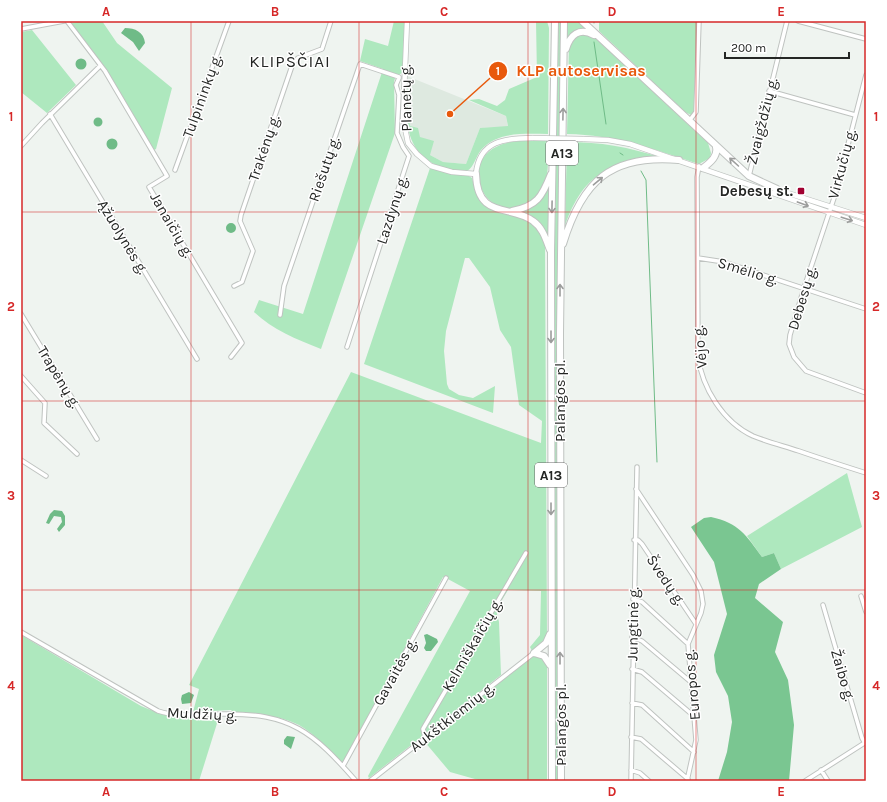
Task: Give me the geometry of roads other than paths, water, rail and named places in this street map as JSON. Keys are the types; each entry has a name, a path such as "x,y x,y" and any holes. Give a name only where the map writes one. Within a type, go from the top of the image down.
{"highway":[{"path":"550,21 555,32"},
{"name":"Palangos pl.","path":"552,781 551,252 555,21"},
{"name":"Palangos pl.","path":"561,781 560,251 564,21"},
{"path":"582,21 689,122 749,176 777,189"},
{"path":"564,54 570,38 578,32 589,32 600,38"},
{"path":"701,167 715,157 717,152 716,147"},
{"path":"560,251 576,207 583,195 601,178 610,172 632,162 666,159 679,160"},
{"path":"509,212 528,208 539,199 546,188 553,168"},
{"path":"476,174 478,189 486,201 497,209 528,218 539,226 551,252"},
{"path":"534,653 546,643 551,630"},
{"path":"534,653 544,656 551,668"}],"main road":[{"name":"Planetų g.","path":"407,21 404,79 404,126 406,138 411,147 423,161 436,168 452,172 476,174"},
{"path":"476,174 481,157 493,144 506,139 582,139 623,143 740,180 828,213 866,225"},
{"path":"740,180 777,189 866,218"}],"street":[{"path":"21,29 65,21"},
{"name":"Janaičių g.","path":"65,21 105,71 167,176 149,187 242,343 231,357"},
{"name":"Tulpininkų g.","path":"175,170 229,21"},
{"name":"Trakėnų g.","path":"234,286 242,282 253,251 240,221 241,215 293,63 298,58 322,49 331,21"},
{"path":"689,122 696,112 699,21"},
{"name":"Žvaigždžių g.","path":"749,176 787,21"},
{"path":"798,21 866,39"},
{"name":"Riešutų g.","path":"280,315 284,286 360,64 399,78"},
{"path":"21,146 50,114 100,66"},
{"name":"Virkučių g.","path":"831,206 866,75"},
{"path":"399,78 404,79"},
{"name":"Lazdynų g.","path":"347,347 409,156 403,147 397,132 399,96 396,85 399,78"},
{"path":"769,91 855,114"},
{"name":"Ąžuolynės g.","path":"50,114 197,359"},
{"name":"Vėjo g.","path":"701,167 697,177 699,364 711,395 720,408 733,422 753,436 866,473"},
{"name":"Debesų g.","path":"831,206 804,288 790,335 789,344 794,357 806,371 866,393"},
{"name":"Smėlio g.","path":"698,258 724,262 866,309"},
{"name":"Trapėnų g.","path":"21,314 97,440"},
{"path":"21,376 45,403 44,423 77,454"},
{"path":"21,460 46,476"},
{"name":"Jungtinė g.","path":"631,781 632,637 637,467"},
{"name":"Europos g.","path":"636,489 698,583 703,604 688,644 696,740 687,780"},
{"name":"Švedų g.","path":"634,540 638,540 642,544 696,624"},
{"name":"Kelmiškaičių g.","path":"425,737 423,729 526,553"},
{"name":"Gavaitės g.","path":"343,766 446,578"},
{"path":"861,596 866,612"},
{"path":"633,599 642,602 688,644"},
{"name":"Žaibo g.","path":"823,606 859,731 865,742"},
{"name":"Muldžių g.","path":"21,632 158,711 174,715 227,714 270,718 286,722 311,735 356,781"},
{"path":"632,637 642,641 692,683"},
{"name":"Aukštkiemių g.","path":"370,781 534,653"},
{"path":"632,669 642,672 695,717"},
{"path":"632,703 642,705 694,752"},
{"path":"631,737 641,739 687,780"},
{"path":"805,781 865,742"},
{"path":"631,770 640,773 649,781"},
{"path":"821,770 828,781"}],"waterway":[{"path":"594,42 606,124"},
{"path":"641,171 646,180 657,462"}],"place":[{"name":"KLP autoservisas","path":"450,114"},
{"name":"Debesų st.","path":"801,191"}],"district":[{"name":"KLIPŠČIAI","path":"290,61"}]}
